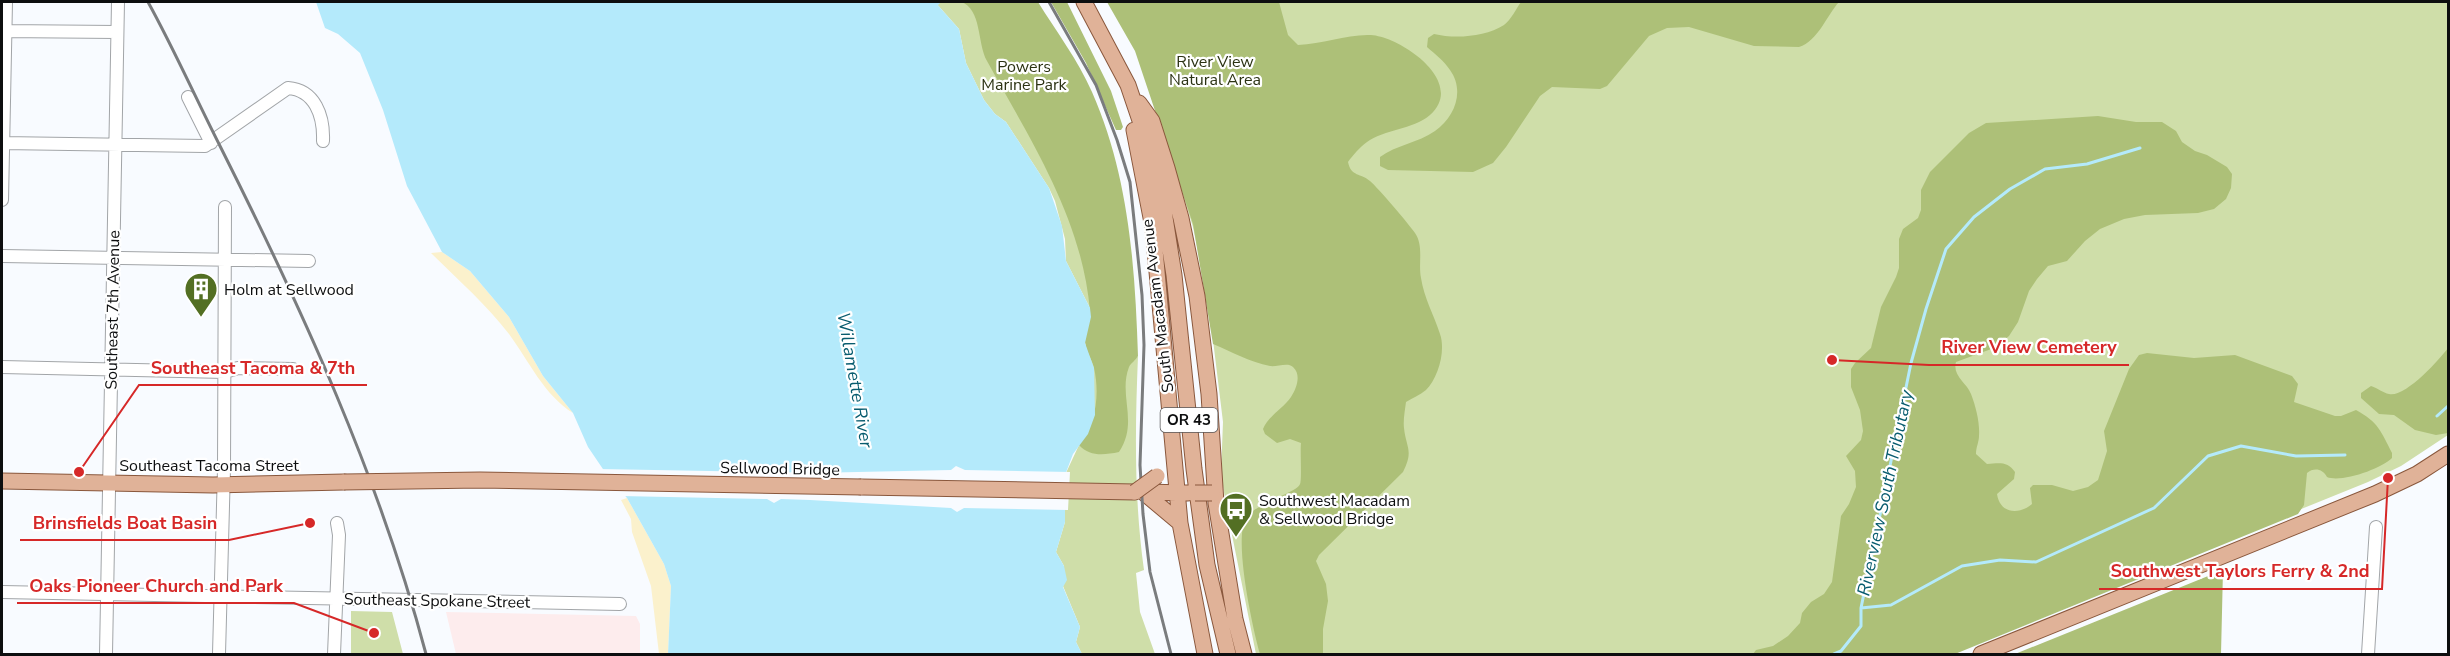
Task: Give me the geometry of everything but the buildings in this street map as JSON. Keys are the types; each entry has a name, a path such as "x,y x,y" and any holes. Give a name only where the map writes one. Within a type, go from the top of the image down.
{"main road":[{"name":"South Macadam Avenue","path":"1084,2 1128,85 1149,147 1163,205 1174,275 1194,469 1207,565 1228,654"},
{"path":"1128,85 1149,196 1172,450 1179,493 1180,523 1205,654"},
{"path":"1128,85 1152,121 1186,240 1197,296 1208,383 1213,493 1235,619 1244,654"},
{"path":"1172,450 1164,469 1139,492 1180,523"},
{"path":"1980,654 2406,480 2448,454"},
{"name":"Sellwood Bridge","path":"344,482 503,480 1213,493"},
{"name":"Southeast Tacoma Street","path":"2,481 224,485 344,482"}],"street":[{"path":"2,200 3,32 6,2"},
{"name":"Southeast 7th Avenue","path":"106,654 118,2"},
{"path":"3,32 117,32"},
{"path":"2,143 191,148 211,143 288,88 298,89 309,95 319,111 323,141"},
{"path":"188,97 211,143"},
{"path":"219,654 224,485 225,207"},
{"path":"2,256 309,261"},
{"path":"2,367 225,372 238,368 293,369"},
{"path":"334,654 339,535 337,523"},
{"path":"2368,654 2376,526"},
{"name":"Southeast Spokane Street","path":"2,592 620,603"}],"shaded area":[{"path":"446,612 636,616 640,624 640,654 456,654"}],"green space":[{"name":"Powers Marine Park","path":"935,2 1031,2 1136,358 1138,356 1136,463 1138,517 1144,570 1136,573 1140,612 1155,654 1082,654 1076,642 1080,627 1063,586 1064,566 1056,552 1065,522 1065,475 1079,445 1090,308 1066,261 1065,239 1055,201 1049,188 1006,122 995,114 984,100 966,63 959,29"},
{"path":"961,2 1038,2 1080,69 1104,124 1114,156 1128,222 1137,322 1138,356 1129,367 1126,378 1128,420 1125,441 1119,452 1093,453 1079,445 1093,419 1097,388 1094,368 1085,342 1090,311 1077,244 1052,181 987,61 973,12"},
{"path":"1051,2 1067,2 1111,91 1123,127 1121,130 1116,130 1086,63"},
{"name":"River View Natural Area","path":"1107,2 1279,2 1288,35 1298,45 1362,35 1384,38 1413,52 1426,63 1436,76 1441,89 1439,102 1430,115 1415,124 1382,134 1367,142 1348,162 1351,170 1370,181 1380,191 1418,238 1422,285 1440,334 1442,348 1440,364 1430,385 1424,392 1406,402 1404,425 1409,454 1403,472 1319,555 1316,561 1326,584 1328,601 1323,629 1323,654 1260,654 1249,606 1243,564 1243,529 1246,518 1251,512 1292,491 1300,484 1301,443 1290,439 1277,443 1265,434 1263,429 1291,397 1298,378 1296,370 1291,366 1263,364 1213,344 1193,224 1135,51"},
{"name":"River View Natural Area","path":"1112,2 2448,2 2448,435 2401,466 2368,482 1943,654 1256,654 1221,473 1223,422 1208,299 1193,227 1137,49"},
{"path":"1521,2 1839,2 1817,34 1799,47 1754,46 1689,27 1667,28 1649,36 1607,86 1600,89 1552,87 1540,96 1493,163 1473,172 1388,170 1380,166 1380,157 1435,131 1448,119 1456,103 1457,86 1454,78 1445,64 1427,47 1428,38 1434,34 1470,36 1496,29 1509,20"},
{"path":"2098,116 2136,122 2162,122 2176,131 2182,142 2195,151 2227,167 2232,174 2231,188 2226,199 2214,209 2198,213 2145,215 2124,219 2100,229 2085,241 2067,261 2048,266 2029,291 2018,322 2009,336 1994,348 1956,362 1956,371 1971,394 1977,415 1979,436 1976,454 1987,464 2006,464 2015,472 2014,479 1997,494 2002,506 2011,511 2027,508 2032,504 2030,488 2033,485 2052,485 2073,491 2088,487 2098,480 2107,451 2104,431 2129,369 2139,355 2147,353 2194,358 2235,355 2292,376 2298,384 2294,402 2335,416 2356,410 2378,428 2392,453 2392,458 2351,477 2333,478 2327,477 2318,470 2310,471 2307,473 2304,505 2298,514 1955,654 1753,654 1756,650 1773,646 1788,636 1800,623 1802,613 1811,602 1824,594 1832,582 1841,516 1856,487 1855,471 1846,456 1861,440 1863,431 1860,410 1851,387 1851,369 1871,348 1881,307 1899,268 1899,239 1903,229 1918,218 1921,210 1921,190 1930,172 1969,133 1986,123"},
{"path":"2448,348 2448,433 2436,435 2415,430 2394,415 2379,414 2361,398 2361,393 2371,386 2389,394 2396,394 2404,390 2421,377"},
{"path":"2223,570 2221,654 2015,654"},
{"path":"351,611 392,612 403,654 351,654"}],"sand":[{"path":"442,252 470,271 509,317 543,376 573,413 545,387 491,312 431,253"},
{"path":"627,498 664,564 671,586 668,654 659,654 651,586 632,532 631,519 621,500"}],"water":[{"name":"Willamette River","path":"316,2 935,2 959,29 966,63 984,100 995,114 1006,122 1049,188 1062,226 1066,261 1090,308 1091,317 1085,343 1094,368 1095,415 1088,434 1073,454 1065,475 1065,522 1056,552 1064,566 1067,580 1063,587 1080,627 1076,642 1082,654 668,654 671,586 664,564 627,498 607,475 588,447 573,413 543,376 509,317 470,271 442,252 407,186 383,110 360,53 338,34 325,28"}],"pier":[{"path":"956,466 965,470 1070,472 1068,510 964,508 957,512 951,508 810,500 781,499 774,503 767,499 621,496 599,469 768,472 775,468 781,472 811,473 951,470"}],"waterway":[{"name":"Riverview South Tributary","path":"1861,608 1911,363 1946,249 1974,217 2010,189 2045,169 2087,164 2140,148"},
{"path":"2437,416 2448,406"},
{"path":"1834,654 1841,651 1861,626 1861,608 1891,605 1962,566 2000,560 2036,562 2154,508 2208,456 2241,446 2296,456 2345,455"}],"railway":[{"path":"148,2 281,271 337,396 386,523 426,654"},
{"path":"1049,2 1096,85 1130,182 1142,295 1144,345 1140,465 1143,514 1150,572 1171,654"}],"place":[{"name":"Holm at Sellwood","path":"201,318"},
{"name":"River View Cemetery","path":"1832,360"},
{"name":"Southeast Tacoma & 7th","path":"79,472"},
{"name":"Southwest Taylors Ferry & 2nd","path":"2388,478"},
{"name":"Brinsfields Boat Basin","path":"310,523"},
{"name":"Southwest Macadam & Sellwood Bridge","path":"1236,538"},
{"name":"Oaks Pioneer Church and Park","path":"374,633"}]}
